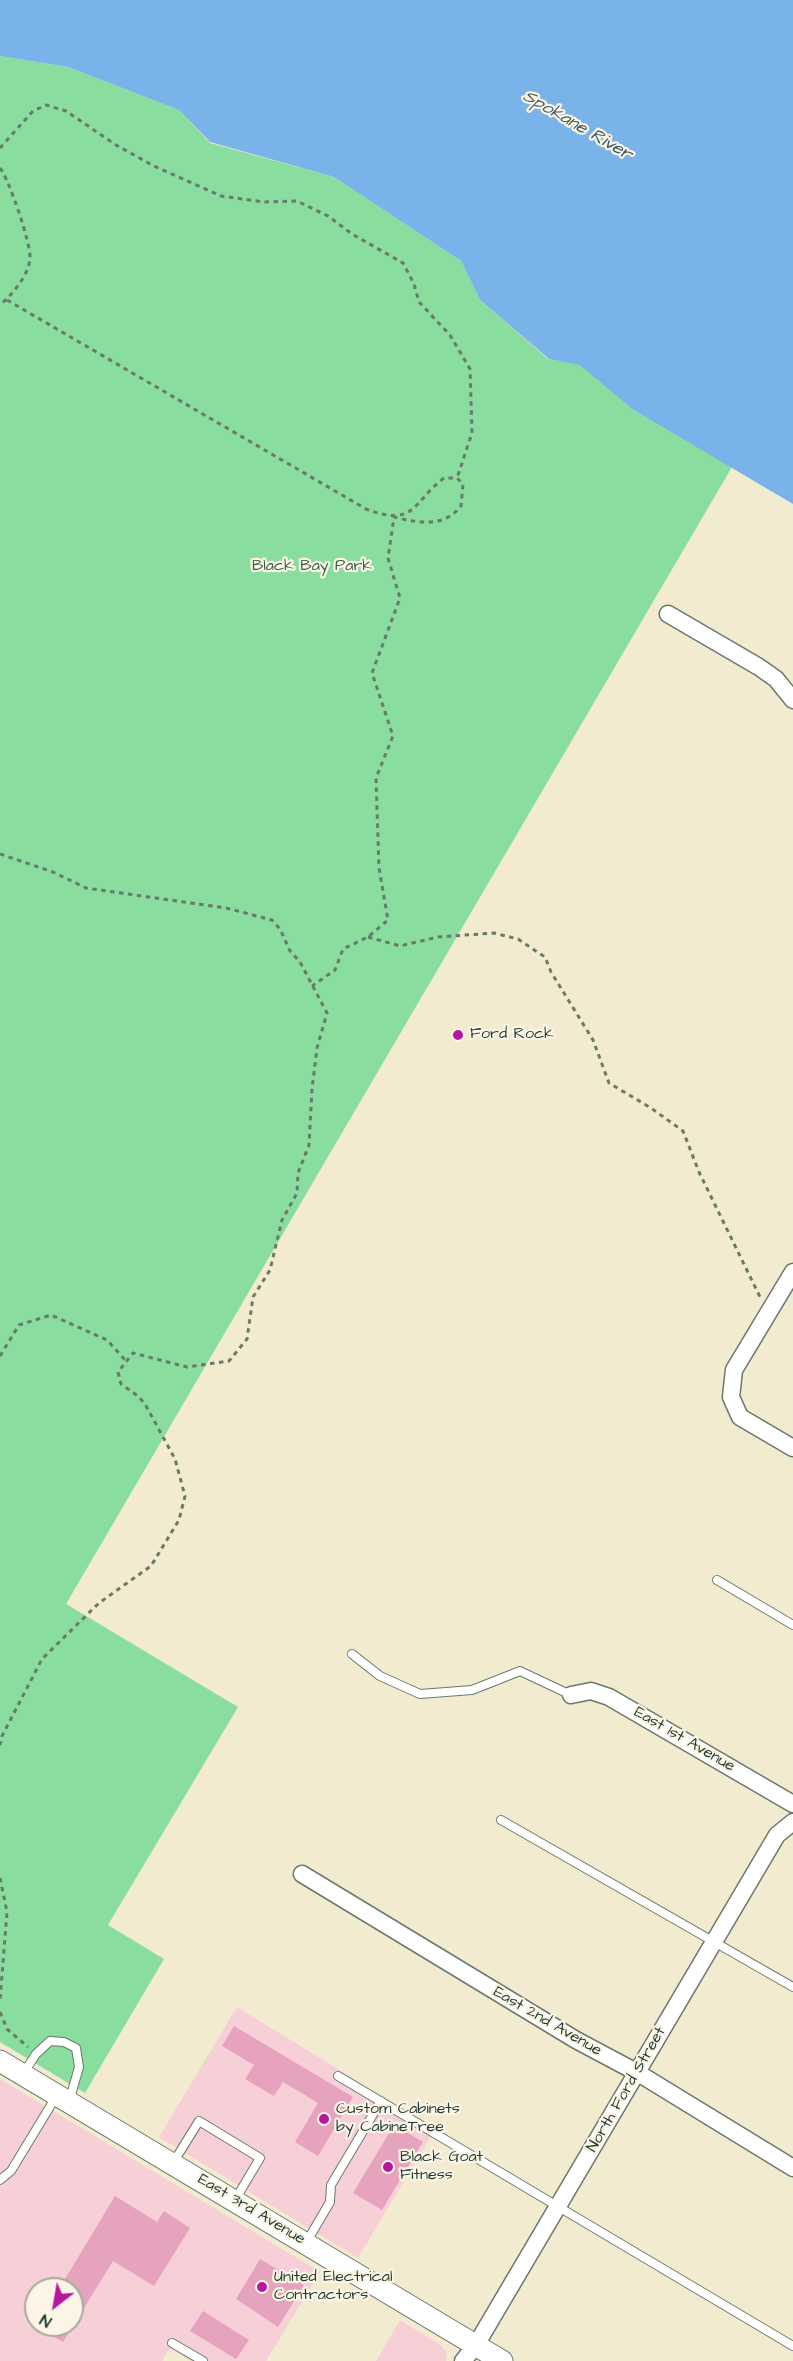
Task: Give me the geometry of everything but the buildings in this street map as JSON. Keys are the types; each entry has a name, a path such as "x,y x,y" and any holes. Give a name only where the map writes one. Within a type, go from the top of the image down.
{"street":[{"path":"668,614 759,667 776,679 793,700"},
{"path":"793,1272 734,1370 731,1397 740,1417 793,1448"},
{"name":"East 1st Avenue","path":"571,1695 591,1691 618,1702 793,1804"},
{"name":"North Ford Street","path":"470,2353 777,1835 793,1822"},
{"name":"East 2nd Avenue","path":"302,1874 576,2040 638,2073 793,2168"},
{"name":"East 3rd Avenue","path":"0,2061 306,2243 470,2353 502,2361"}],"lane":[{"path":"717,1580 793,1625"},
{"path":"352,1653 380,1677 420,1694 472,1690 520,1671 571,1695"},
{"path":"501,1820 793,1987"},
{"path":"0,2180 11,2171 63,2098 79,2067 76,2048 64,2042 50,2041 36,2054 23,2074"},
{"path":"338,2076 793,2346"},
{"path":"306,2243 330,2202 331,2186 381,2101"},
{"path":"173,2164 199,2121 260,2158 235,2201"},
{"path":"172,2343 203,2361"}],"path":[{"path":"0,148 33,111 46,105 66,111 116,145 154,166 221,196 264,202 297,201 328,216 352,234 403,263 414,284 419,302 450,334 470,369 472,433 457,478"},
{"path":"0,168 15,201 31,257 27,272 7,300 0,305"},
{"path":"7,300 356,504 376,512 394,517 414,522 433,523 449,518 458,511 463,502 463,484 457,478 444,478 410,511 394,517"},
{"path":"312,986 335,970 344,949 368,937 388,920 379,868 376,778 393,736 372,673 400,598 388,558 394,517"},
{"path":"0,854 52,872 87,888 226,908 272,920 280,929 290,951 300,962 327,1013 317,1048 309,1145 298,1173 297,1193 282,1220 270,1270 253,1297 247,1339 229,1361 187,1367 134,1353 118,1372 122,1384 145,1404 176,1459 185,1496 178,1520 151,1566 99,1603 42,1659 2,1736 0,1745"},
{"path":"368,937 400,946 438,937 494,933 518,939 545,957 551,972 593,1040 609,1083 651,1108 683,1131 714,1204 768,1312"},
{"path":"0,1356 19,1325 51,1315 107,1340 126,1361"},
{"path":"0,1878 7,1912 0,2000"},
{"path":"0,2012 7,2030 36,2054"}],"shaded area":[{"path":"237,2007 435,2129 358,2258 159,2137"},
{"path":"0,2079 320,2272 266,2361 191,2361 170,2348 162,2361 0,2361"},
{"path":"400,2320 442,2346 447,2355 446,2361 376,2361"}],"green space":[{"name":"Black Bay Park","path":"0,56 68,67 179,110 210,143 334,177 461,261 480,300 548,359 580,364 632,409 732,467 66,1604 238,1707 108,1925 164,1959 85,2093 0,2042"}],"water":[{"name":"Spokane River","path":"0,0 793,0 793,504 632,409 580,365 549,359 480,300 461,261 334,177 210,142 179,110 68,67 0,56"}],"place":[{"name":"Ford Rock","path":"458,1035"},
{"name":"Custom Cabinets by CabineTree","path":"324,2119"},
{"name":"Black Goat Fitness","path":"388,2167"},
{"name":"United Electrical Contractors","path":"262,2287"}]}
